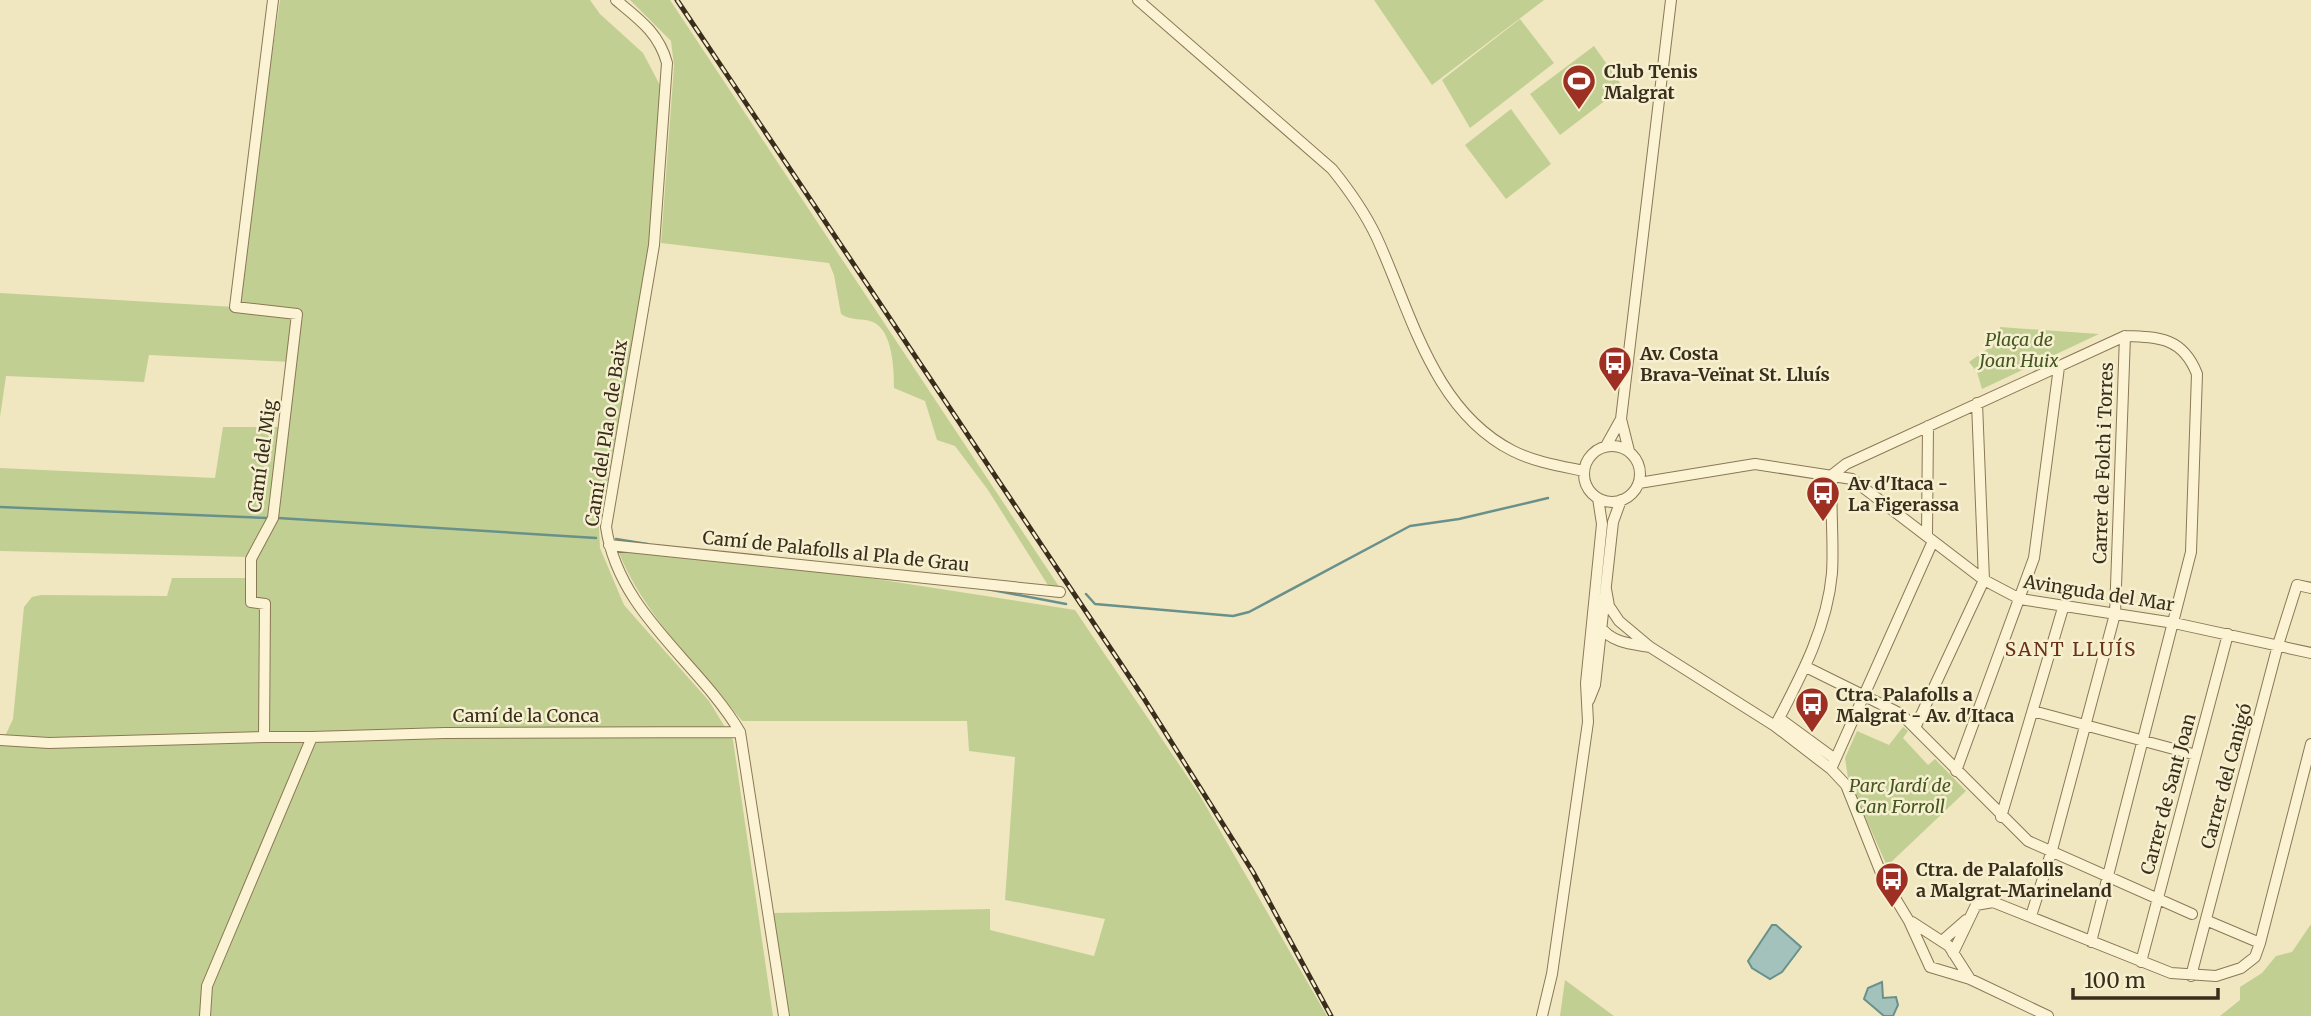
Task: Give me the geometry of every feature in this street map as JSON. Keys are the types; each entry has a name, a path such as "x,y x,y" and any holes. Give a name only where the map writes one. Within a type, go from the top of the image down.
{"street":[{"name":"Camí del Mig","path":"264,737 265,604 251,603 251,559 273,518 297,314 235,307 273,0"},
{"name":"Camí del Pla o de Baix","path":"616,0 650,28 662,46 667,63 654,245 606,527 609,545 628,591 651,625 727,710 740,732 784,1016"},
{"path":"1138,0 1332,169 1376,235 1433,369 1457,405 1492,437 1513,451 1539,462 1584,471"},
{"path":"1620,419 1629,451 1640,468 1639,483 1632,494 1609,502 1590,491 1584,471 1591,456 1606,446 1620,419 1671,0"},
{"path":"1777,722 1818,638 1832,573 1832,475 1846,464 2125,336 2160,337 2190,354 2197,374 2192,552 2091,942"},
{"name":"Carrer de Folch i Torres","path":"2031,916 2052,850 2115,614 2125,336"},
{"path":"1956,771 2034,558 2059,366"},
{"path":"1915,728 1984,580 1977,403"},
{"path":"1833,764 1930,538 1928,426"},
{"path":"1606,446 1629,451"},
{"name":"Avinguda del Mar","path":"1639,483 1755,464 1852,480 1984,580 2020,599 2063,608 2174,623 2311,653"},
{"name":"Avinguda del Mar","path":"1640,468 1666,478"},
{"path":"1542,1016 1552,974 1587,733 1586,678 1602,524 1598,498"},
{"path":"1588,703 1595,685 1613,522 1621,500"},
{"name":"Camí de Palafolls al Pla de Grau","path":"609,545 1060,592"},
{"path":"1597,578 1600,589 1596,620 1606,635 1623,642 1650,647"},
{"name":"Carrer del Canigó","path":"2192,976 2278,645 2297,585 2311,588"},
{"path":"1606,589 1609,606 1619,621 1650,647 1777,722 1833,764 1846,785 1883,878 1909,921 1930,967 1970,979 2048,1016"},
{"path":"2001,817 2063,608"},
{"path":"1586,678 1601,628 1606,622 1619,621"},
{"name":"Carrer de Sant Joan","path":"2141,962 2228,634"},
{"path":"1597,663 1604,650 1623,642"},
{"path":"1806,667 1901,714 2001,817 2028,841 2192,914"},
{"path":"2033,710 2196,755"},
{"name":"Camí de la Conca","path":"312,737 444,733 740,732"},
{"path":"0,740 49,743 312,737 207,986 205,1016"},
{"path":"1941,969 1948,966 1976,905 1993,902 2171,974 2217,976 2241,968 2255,957 2260,943 2311,744"},
{"path":"1925,953 1930,945 1941,941 1970,915"},
{"path":"1909,921 1950,946 1970,979"},
{"path":"2208,921 2260,943"}],"green space":[{"path":"280,0 590,0 600,14 643,53 662,89 650,244 599,528 600,548 624,605 709,701 733,740 773,1016 0,1016 0,735 6,734 13,719 24,607 32,597 41,595 167,596 172,578 245,578 250,557 0,551 0,468 215,478 223,427 280,427 291,362 149,355 144,382 6,376 0,417 0,293 235,307"},
{"path":"630,0 670,0 1060,588 1051,590 988,490 955,446 937,440 925,401 894,388 891,352 880,327 873,322 841,314 834,275 829,263 661,243 674,66 671,41"},
{"path":"1374,0 1544,0 1432,85"},
{"path":"1520,19 1554,63 1470,128 1442,80"},
{"path":"1594,46 1623,87 1560,135 1530,94"},
{"path":"1511,109 1551,164 1506,199 1465,145"},
{"name":"Plaça de Joan Huix","path":"2000,327 2099,334 1982,389 1977,372 1969,362 2000,340"},
{"path":"618,550 831,572 1075,610 1199,794 1327,1016 790,1016 772,913 990,909 990,930 1094,956 1105,919 1005,900 1015,757 969,751 967,721 742,721 657,618 628,574"},
{"name":"Parc Jardí de Can Forroll","path":"1903,727 1908,731 1903,738 1928,765 1935,759 1966,791 1887,866 1848,778 1845,758 1857,731 1889,745"},
{"path":"2311,924 2311,1016 2220,1016 2240,1000 2240,987 2262,973 2276,956 2292,952"},
{"path":"1565,980 1614,1016 1560,1016"}],"water":[{"path":"1772,925 1776,925 1801,947 1782,972 1770,979 1752,968 1748,961"},
{"path":"1882,982 1883,998 1896,997 1898,1005 1893,1016 1884,1016 1864,999 1868,988"}],"waterway":[{"path":"1086,594 1095,604 1233,616 1249,612 1410,526 1459,519 1548,498"},
{"path":"0,507 268,518"},
{"path":"278,518 596,538"},
{"path":"616,539 647,544"},
{"path":"987,589 1066,604"}],"railway":[{"path":"677,0 1143,697 1253,872 1331,1016"}],"place":[{"name":"Club Tenis Malgrat","path":"1579,111"},
{"name":"Av. Costa Brava-Veïnat St. Lluís","path":"1615,393"},
{"name":"Av d'Itaca - La Figerassa","path":"1823,523"},
{"name":"Ctra. Palafolls a Malgrat - Av. d'Itaca","path":"1812,734"},
{"name":"Ctra. de Palafolls a Malgrat-Marineland","path":"1892,909"}],"district":[{"name":"SANT LLUÍS","path":"2071,649"}]}
